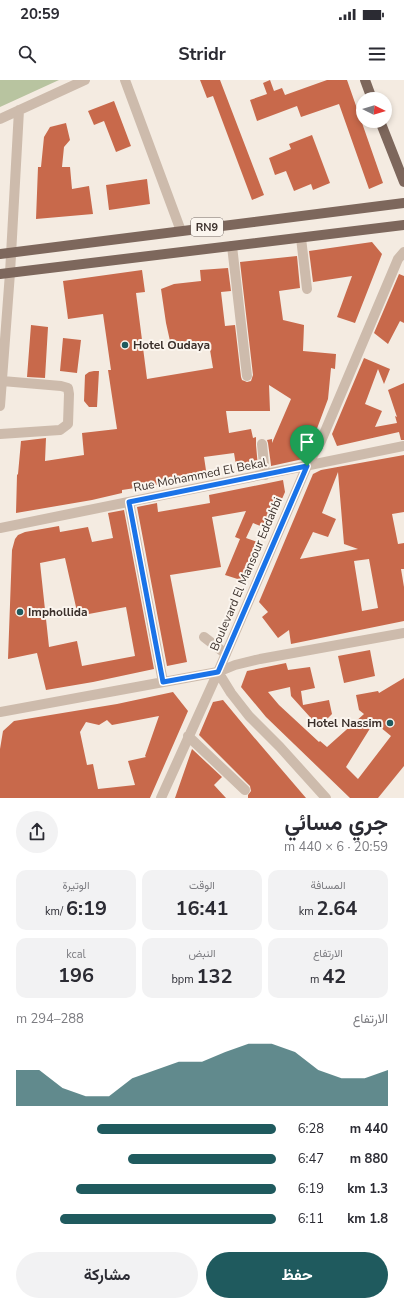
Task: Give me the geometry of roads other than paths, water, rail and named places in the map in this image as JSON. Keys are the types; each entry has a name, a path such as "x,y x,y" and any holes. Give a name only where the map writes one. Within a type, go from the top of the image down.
{"main road":[{"path":"365,80 369,92"},
{"path":"383,128 404,182"},
{"name":"RN9","path":"5,253 404,204"},
{"name":"RN9","path":"5,274 404,225"}],"street":[{"path":"0,118 85,80"},
{"path":"125,80 181,231"},
{"path":"0,406 5,253 19,110"},
{"path":"302,238 306,289"},
{"path":"232,246 247,376"},
{"name":"Boulevard El Mansour Eddahbi","path":"161,798 226,654 307,466 321,441 398,259 404,252"},
{"path":"0,283 5,274"},
{"path":"0,434 60,430 68,424 68,388 61,386 2,381"},
{"path":"262,444 265,475"},
{"name":"Rue Mohammed El Bekal","path":"0,528 404,446"},
{"path":"129,502 163,682"},
{"path":"0,712 218,672 235,665 260,659 404,633"},
{"path":"204,637 226,654"},
{"path":"218,672 231,693 249,716 280,747 326,798"},
{"path":"188,736 245,790"}],"place":[{"name":"Hotel Oudaya","path":"125,345"},
{"name":"Imphollida","path":"20,612"},
{"name":"Hotel Nassim","path":"390,723"}]}
